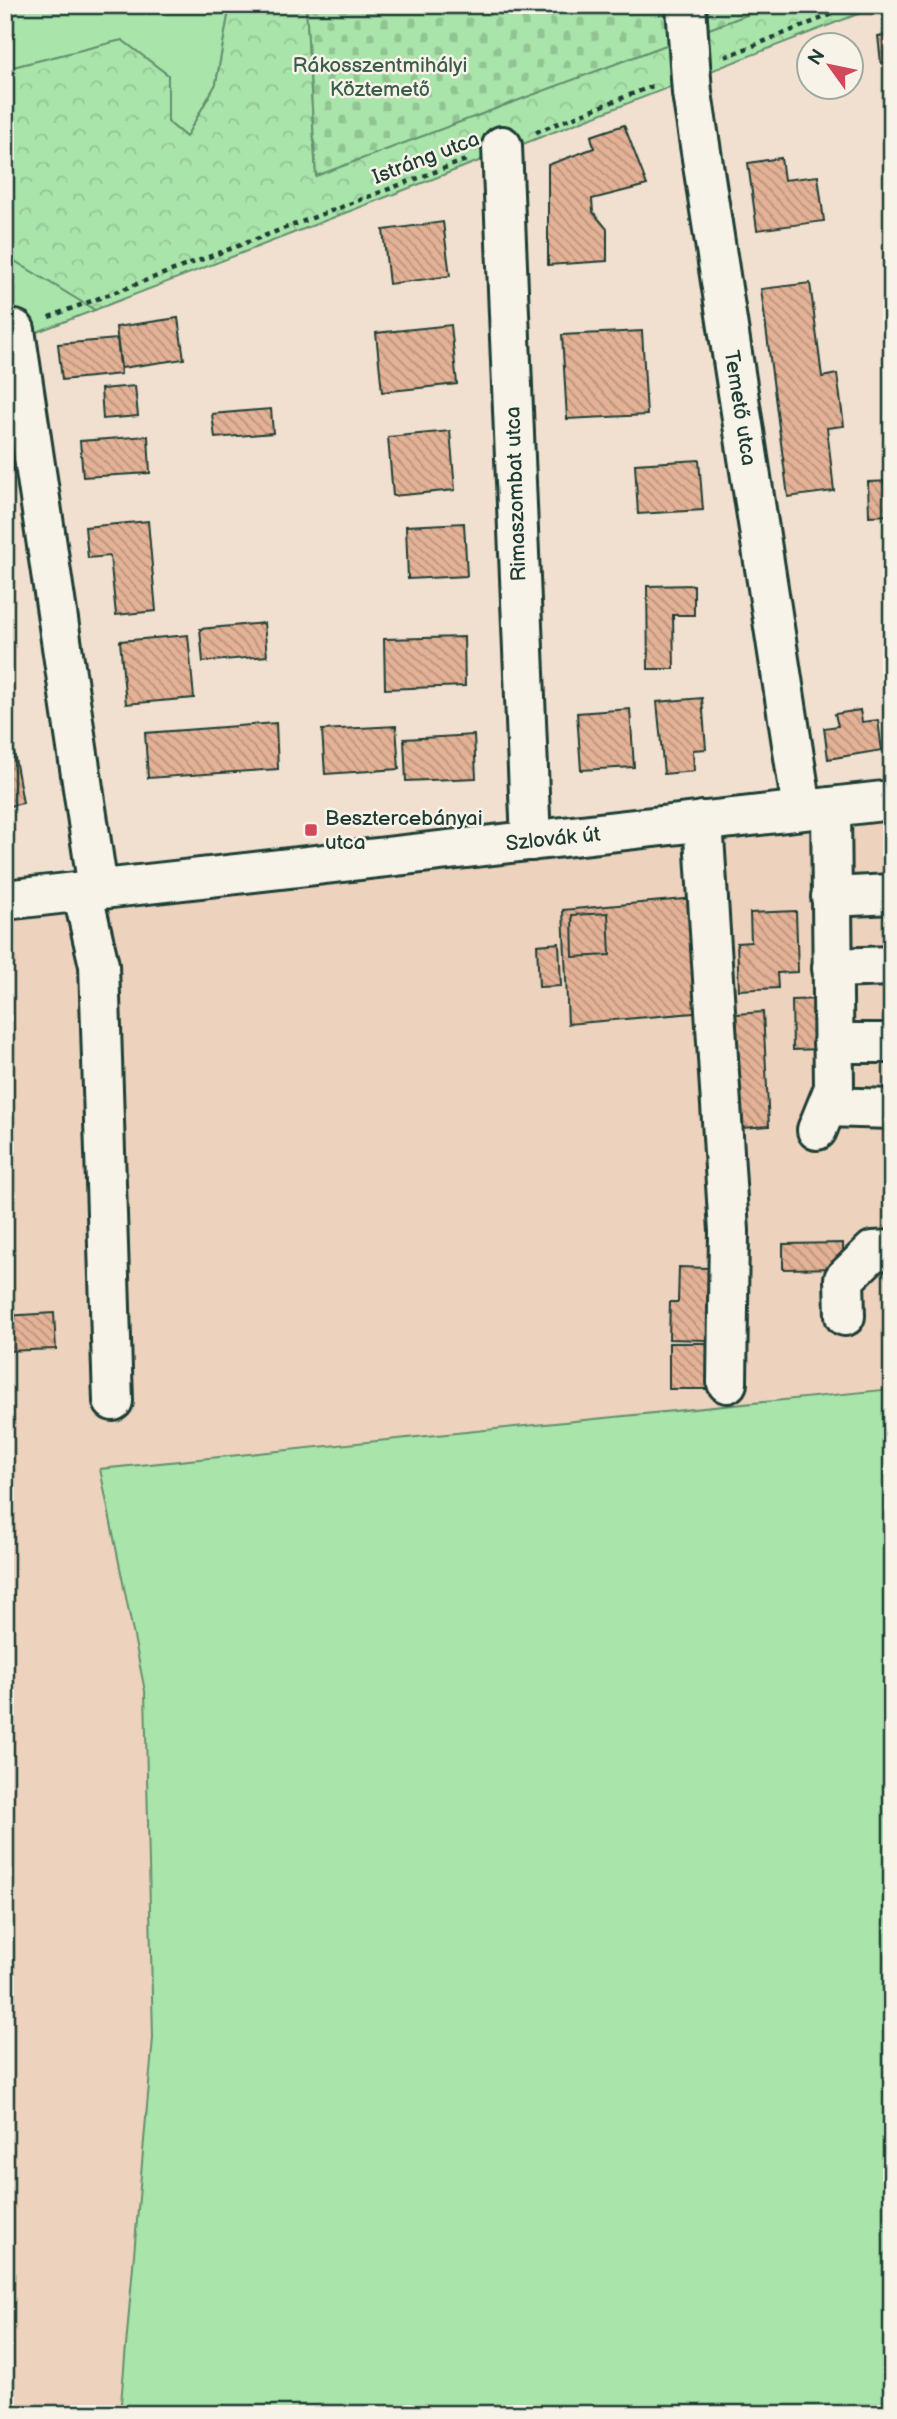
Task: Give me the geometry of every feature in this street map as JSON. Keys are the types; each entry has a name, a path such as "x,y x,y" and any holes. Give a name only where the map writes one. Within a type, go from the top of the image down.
{"street":[{"name":"Temető utca","path":"686,5 690,71 831,897 834,1088 822,1119 892,1109"},
{"name":"Rimaszombat utca","path":"502,146 531,841"},
{"path":"15,330 99,965 113,1401"},
{"name":"Szlovák út","path":"5,900 892,800"},
{"path":"703,821 729,1231 727,1383"},
{"path":"831,897 892,894"},
{"path":"832,968 892,966"},
{"path":"833,1043 892,1043"},
{"path":"845,1316 844,1279 873,1251 892,1250"}],"path":[{"name":"Istráng utca","path":"15,330 502,146 855,5"}],"shaded area":[{"path":"892,820 892,1389 100,1469 145,1691 153,2038 122,2414 5,2414 5,905"}],"green space":[{"path":"5,5 230,5 216,84 186,137 168,122 168,75 122,40 5,69"},
{"path":"230,5 306,5 316,175 773,5 881,5 811,32 796,32 796,38 95,310 5,255 5,69 122,40 168,75 168,122 186,137 216,84"},
{"name":"Rákosszentmihályi Köztemető","path":"306,5 773,5 316,176"},
{"path":"5,255 95,310 5,344"},
{"path":"892,1389 892,2414 122,2414 153,2038 145,1691 100,1469"}],"building":[{"path":"892,35 892,62 881,63 878,36"},
{"path":"624,125 647,185 592,199 593,212 607,229 607,261 548,265 548,165 594,148 591,136"},
{"path":"781,158 784,180 818,176 824,221 757,230 748,163"},
{"path":"443,222 450,276 389,284 383,230"},
{"path":"810,283 822,377 837,374 844,426 827,428 834,491 788,497 761,289"},
{"path":"178,318 184,359 121,368 116,327"},
{"path":"451,325 457,384 382,392 376,333"},
{"path":"642,331 647,415 567,419 562,335"},
{"path":"117,339 121,374 62,380 58,344"},
{"path":"135,386 138,416 103,419 101,389"},
{"path":"271,409 273,433 215,438 212,414"},
{"path":"450,431 455,490 393,496 388,437"},
{"path":"148,436 150,473 83,477 80,441"},
{"path":"699,460 703,510 638,514 635,464"},
{"path":"892,481 892,515 869,516 868,482"},
{"path":"148,521 156,611 116,615 110,556 88,558 85,527"},
{"path":"464,523 467,576 408,579 406,526"},
{"path":"892,567 892,678 885,568"},
{"path":"694,585 694,615 673,615 674,669 648,669 647,586"},
{"path":"264,623 267,656 203,662 200,629"},
{"path":"188,635 194,698 126,704 120,641"},
{"path":"464,637 465,686 385,689 384,639"},
{"path":"702,698 706,749 693,750 694,771 664,774 657,702"},
{"path":"630,709 634,767 581,770 577,713"},
{"path":"860,710 862,722 878,720 882,750 828,759 824,728 838,726 835,714"},
{"path":"276,723 278,769 148,778 145,733"},
{"path":"396,726 399,769 325,774 322,730"},
{"path":"474,735 476,778 406,781 404,739"},
{"path":"13,747 23,803 5,807 5,748"},
{"path":"695,898 705,1012 568,1024 563,910"},
{"path":"796,911 798,972 777,973 778,988 739,990 737,943 751,942 750,913"},
{"path":"608,913 610,955 573,957 572,915"},
{"path":"559,943 561,986 539,987 537,945"},
{"path":"820,999 821,1049 793,1050 792,1000"},
{"path":"763,1012 769,1126 742,1128 736,1014"},
{"path":"843,1243 843,1268 783,1269 783,1244"},
{"path":"679,1267 708,1268 707,1340 669,1339 670,1302 678,1302"},
{"path":"54,1313 56,1349 5,1351 5,1316"},
{"path":"669,1343 707,1343 707,1389 669,1389"}],"place":[{"name":"Besztercebányai utca","path":"311,830"}]}
